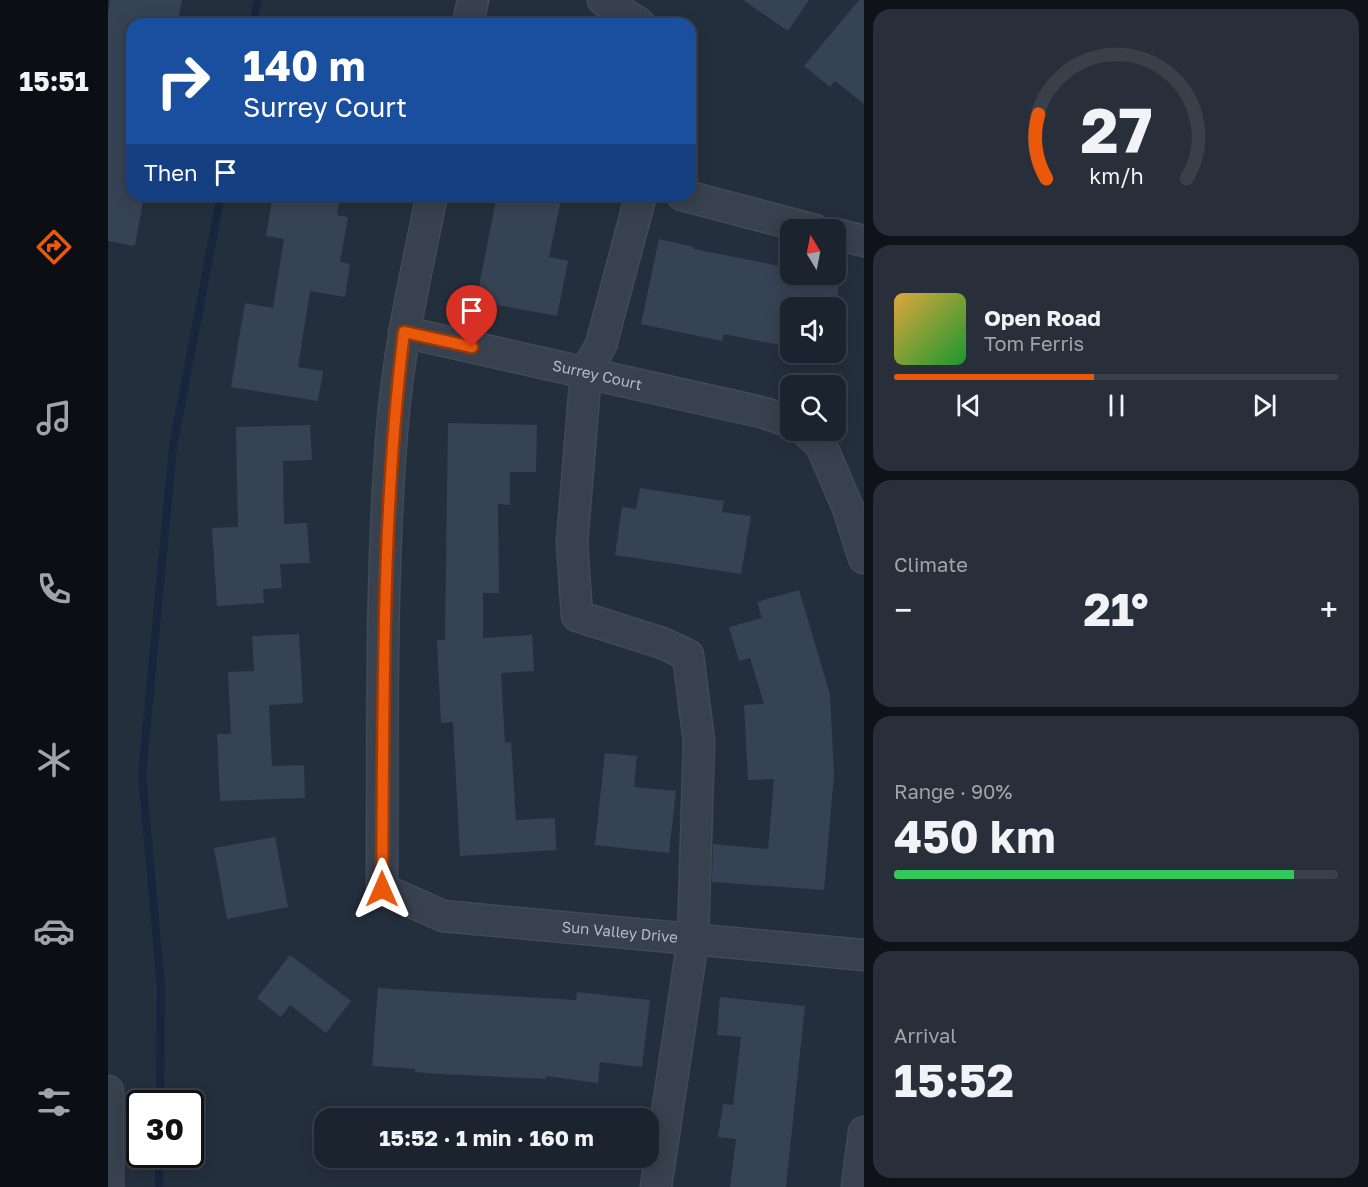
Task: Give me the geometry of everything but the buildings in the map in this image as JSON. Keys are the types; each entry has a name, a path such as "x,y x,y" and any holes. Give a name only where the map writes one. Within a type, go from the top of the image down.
{"street":[{"path":"469,18 473,0"},
{"path":"603,0 631,18"},
{"path":"696,199 780,221"},
{"path":"404,332 431,201"},
{"path":"639,201 601,345 586,372 572,543 577,616 662,643 688,655 699,741 693,939 659,1124"},
{"path":"846,236 864,241"},
{"name":"Surrey Court","path":"404,332 765,413 780,418"},
{"name":"Sun Valley Drive","path":"404,332 392,431 384,581 382,889 443,916 864,955"},
{"path":"816,441 821,445 848,508 864,558"},
{"path":"108,1091 108,1187"},
{"path":"856,1187 864,1132"},
{"path":"654,1168 656,1187"}],"waterway":[{"path":"254,18 258,0"},
{"path":"160,1090 161,987 142,775 173,447 220,201"},
{"path":"159,1168 159,1187"}],"route":[{"path":"382,889 384,581 392,431 404,332 472,347"}]}
